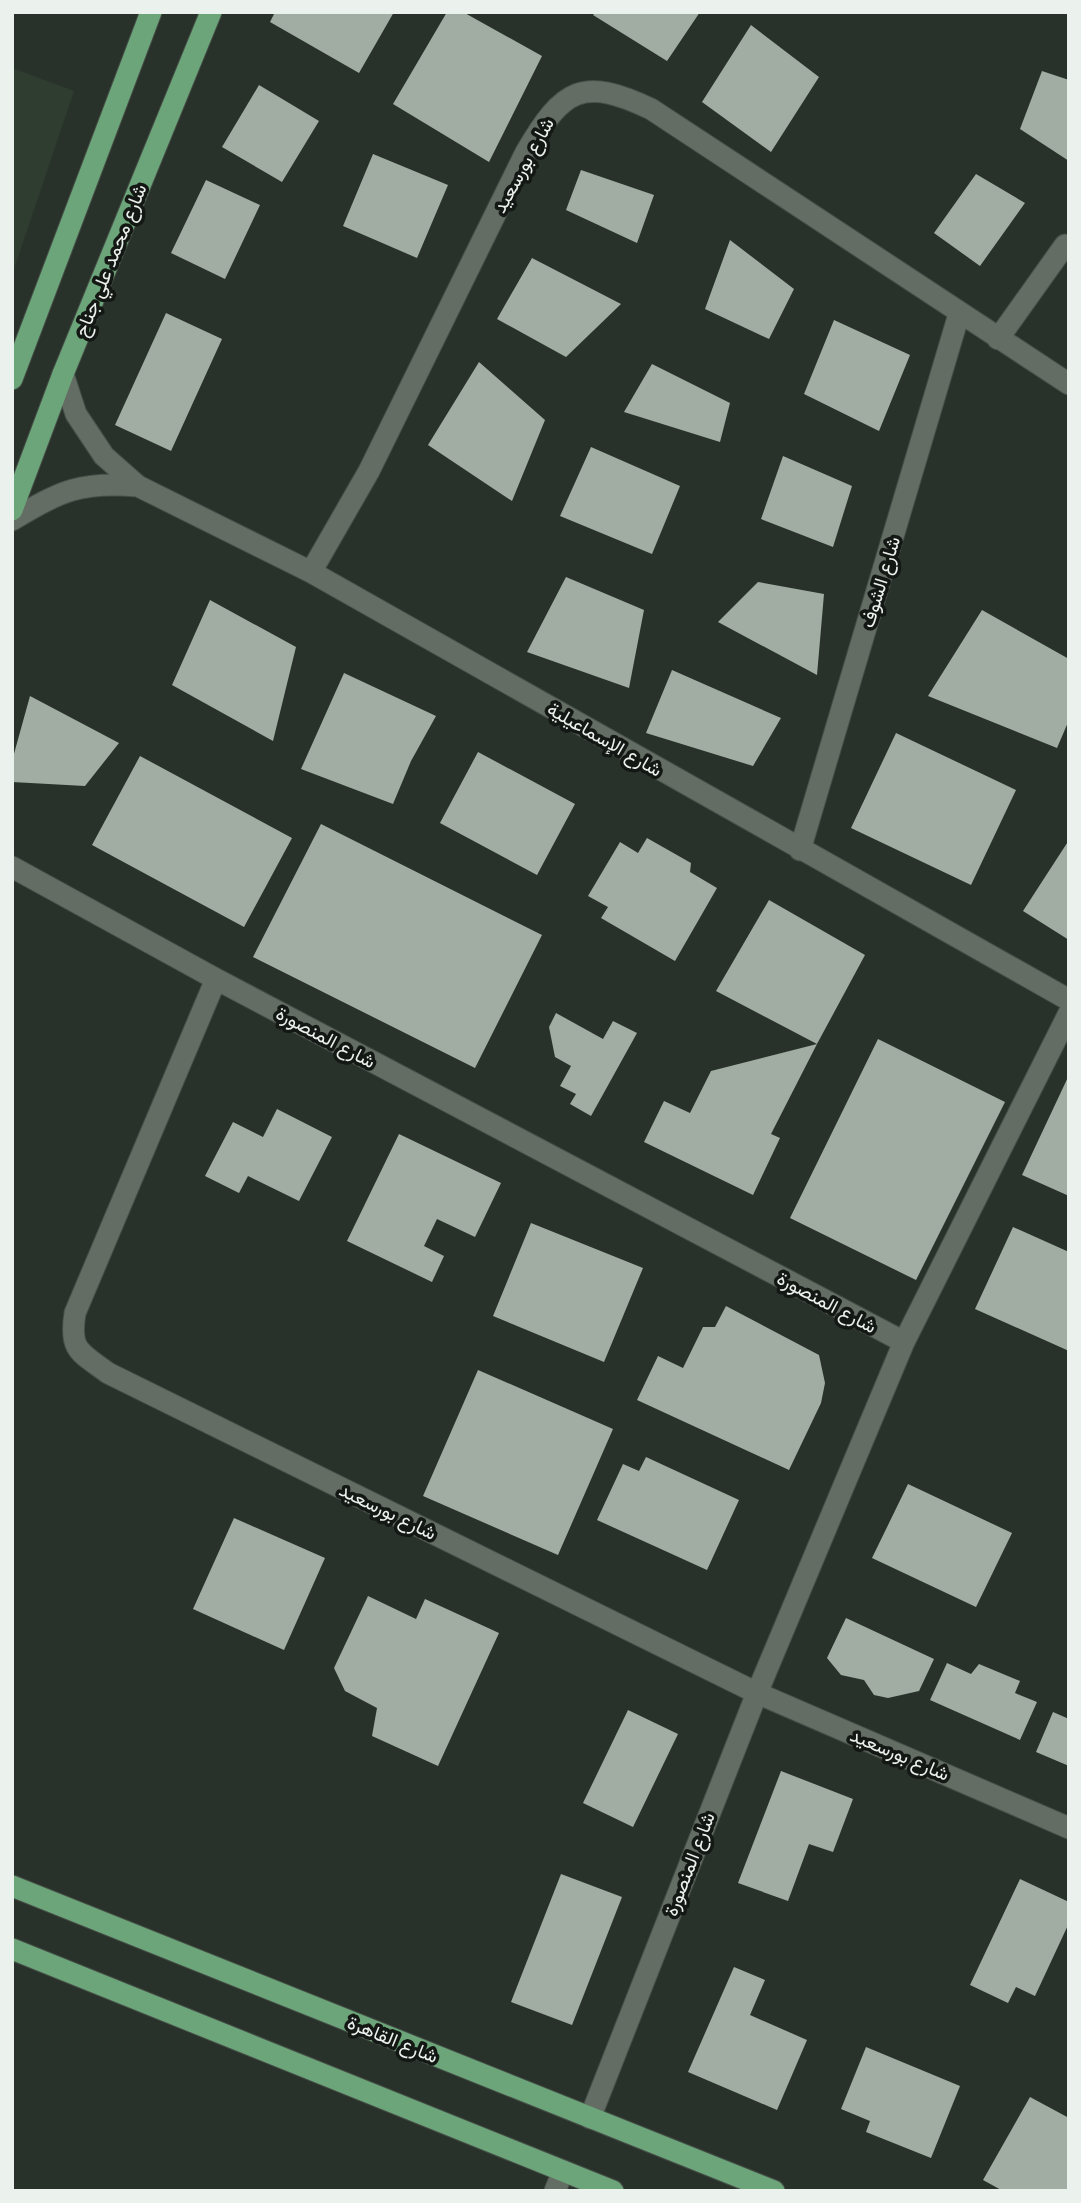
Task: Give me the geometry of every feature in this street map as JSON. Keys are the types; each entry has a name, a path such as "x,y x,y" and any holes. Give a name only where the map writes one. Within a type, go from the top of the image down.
{"main road":[{"path":"13,374 151,12"},
{"name":"شارع محمد علي جناح","path":"12,510 63,374 211,12"},
{"name":"شارع القاهرة","path":"12,1886 774,2191"},
{"path":"12,1949 559,2181 613,2191"}],"street":[{"name":"شارع بورسعيد","path":"311,572 369,471 526,152 548,115 567,98 591,91 622,95 651,109 1069,384"},
{"path":"998,339 1065,245"},
{"name":"شارع الشوف","path":"800,849 959,314"},
{"name":"شارع الإسماعيلية","path":"63,374 76,414 104,456 138,486 311,572 1069,1000"},
{"name":"شارع الإسماعيلية","path":"12,520 66,490 102,483 138,486"},
{"name":"شارع المنصورة","path":"12,867 216,979 904,1342 757,1692 590,2118"},
{"name":"شارع بورسعيد","path":"216,979 75,1313 72,1334 76,1350 108,1373 757,1692 1069,1828"},
{"path":"904,1342 1069,1013"}],"shaded area":[{"path":"12,68 74,91 12,275"}],"building":[{"path":"275,12 394,12 359,73 270,22"},
{"path":"447,12 463,12 542,56 489,162 393,104"},
{"path":"596,12 700,12 667,61 593,15"},
{"path":"751,25 819,77 771,152 702,102"},
{"path":"1042,71 1069,80 1069,161 1020,129"},
{"path":"259,85 319,121 282,182 222,147"},
{"path":"373,154 448,185 417,258 343,226"},
{"path":"581,170 654,195 637,243 566,210"},
{"path":"976,174 1025,203 980,266 934,233"},
{"path":"206,180 260,205 225,279 171,253"},
{"path":"730,240 794,289 769,339 705,309"},
{"path":"532,258 621,304 566,357 497,319"},
{"path":"166,313 222,339 171,451 115,425"},
{"path":"834,320 910,355 879,431 804,394"},
{"path":"479,362 545,420 512,501 428,445"},
{"path":"652,364 730,403 720,442 624,412"},
{"path":"591,447 680,486 652,554 560,516"},
{"path":"783,456 852,486 833,547 761,519"},
{"path":"566,577 644,610 629,688 527,652"},
{"path":"758,582 824,594 817,675 718,622"},
{"path":"210,600 296,647 273,741 172,685"},
{"path":"982,610 1069,659 1069,720 1057,748 928,696"},
{"path":"672,670 781,718 753,766 646,733"},
{"path":"344,673 436,716 411,761 393,804 301,769"},
{"path":"30,696 119,743 85,786 12,782 12,761"},
{"path":"896,733 1016,790 971,885 851,828"},
{"path":"478,752 575,804 537,875 440,823"},
{"path":"140,756 292,838 244,927 92,845"},
{"path":"321,824 542,935 475,1068 253,957"},
{"path":"647,838 691,863 690,872 717,888 675,961 601,918 608,907 588,896 620,842 638,853"},
{"path":"1069,840 1069,940 1023,911"},
{"path":"769,900 865,955 817,1044 716,991"},
{"path":"556,1013 603,1039 613,1021 637,1033 591,1116 570,1104 576,1094 560,1086 571,1066 555,1057 549,1027"},
{"path":"878,1039 1005,1102 916,1280 790,1218"},
{"path":"817,1044 771,1134 780,1138 753,1195 644,1142 664,1101 690,1113 711,1071"},
{"path":"1069,1075 1069,1196 1022,1175"},
{"path":"277,1109 332,1137 299,1201 248,1176 239,1193 205,1176 233,1122 263,1137"},
{"path":"399,1134 501,1183 475,1237 437,1219 424,1246 444,1256 432,1282 347,1241"},
{"path":"531,1223 643,1268 604,1362 493,1316"},
{"path":"1013,1227 1069,1252 1069,1351 975,1309"},
{"path":"726,1306 819,1355 825,1383 821,1403 789,1470 637,1400 658,1356 683,1368 703,1327 715,1327"},
{"path":"478,1370 613,1429 558,1555 423,1496"},
{"path":"646,1457 739,1500 707,1570 597,1520 623,1464 639,1471"},
{"path":"908,1484 1012,1533 976,1607 872,1558"},
{"path":"234,1518 325,1558 284,1650 193,1609"},
{"path":"368,1596 416,1619 425,1599 499,1633 438,1766 372,1736 377,1708 345,1691 334,1668"},
{"path":"846,1618 934,1659 919,1691 888,1698 874,1695 864,1680 841,1675 827,1658"},
{"path":"947,1663 971,1674 979,1664 1020,1681 1015,1693 1037,1702 1020,1740 930,1700"},
{"path":"628,1710 678,1734 633,1827 583,1803"},
{"path":"1053,1712 1069,1719 1069,1766 1036,1752"},
{"path":"781,1771 853,1799 833,1852 809,1844 788,1901 738,1883"},
{"path":"561,1874 622,1897 572,2025 511,2002"},
{"path":"1020,1879 1069,1902 1069,1923 1035,1996 1016,1987 1008,2003 970,1985"},
{"path":"734,1967 765,1980 750,2015 807,2040 777,2110 688,2072"},
{"path":"866,2047 960,2086 931,2158 866,2132 870,2121 841,2109"},
{"path":"1030,2097 1069,2118 1069,2191 1003,2191 983,2180"}]}
